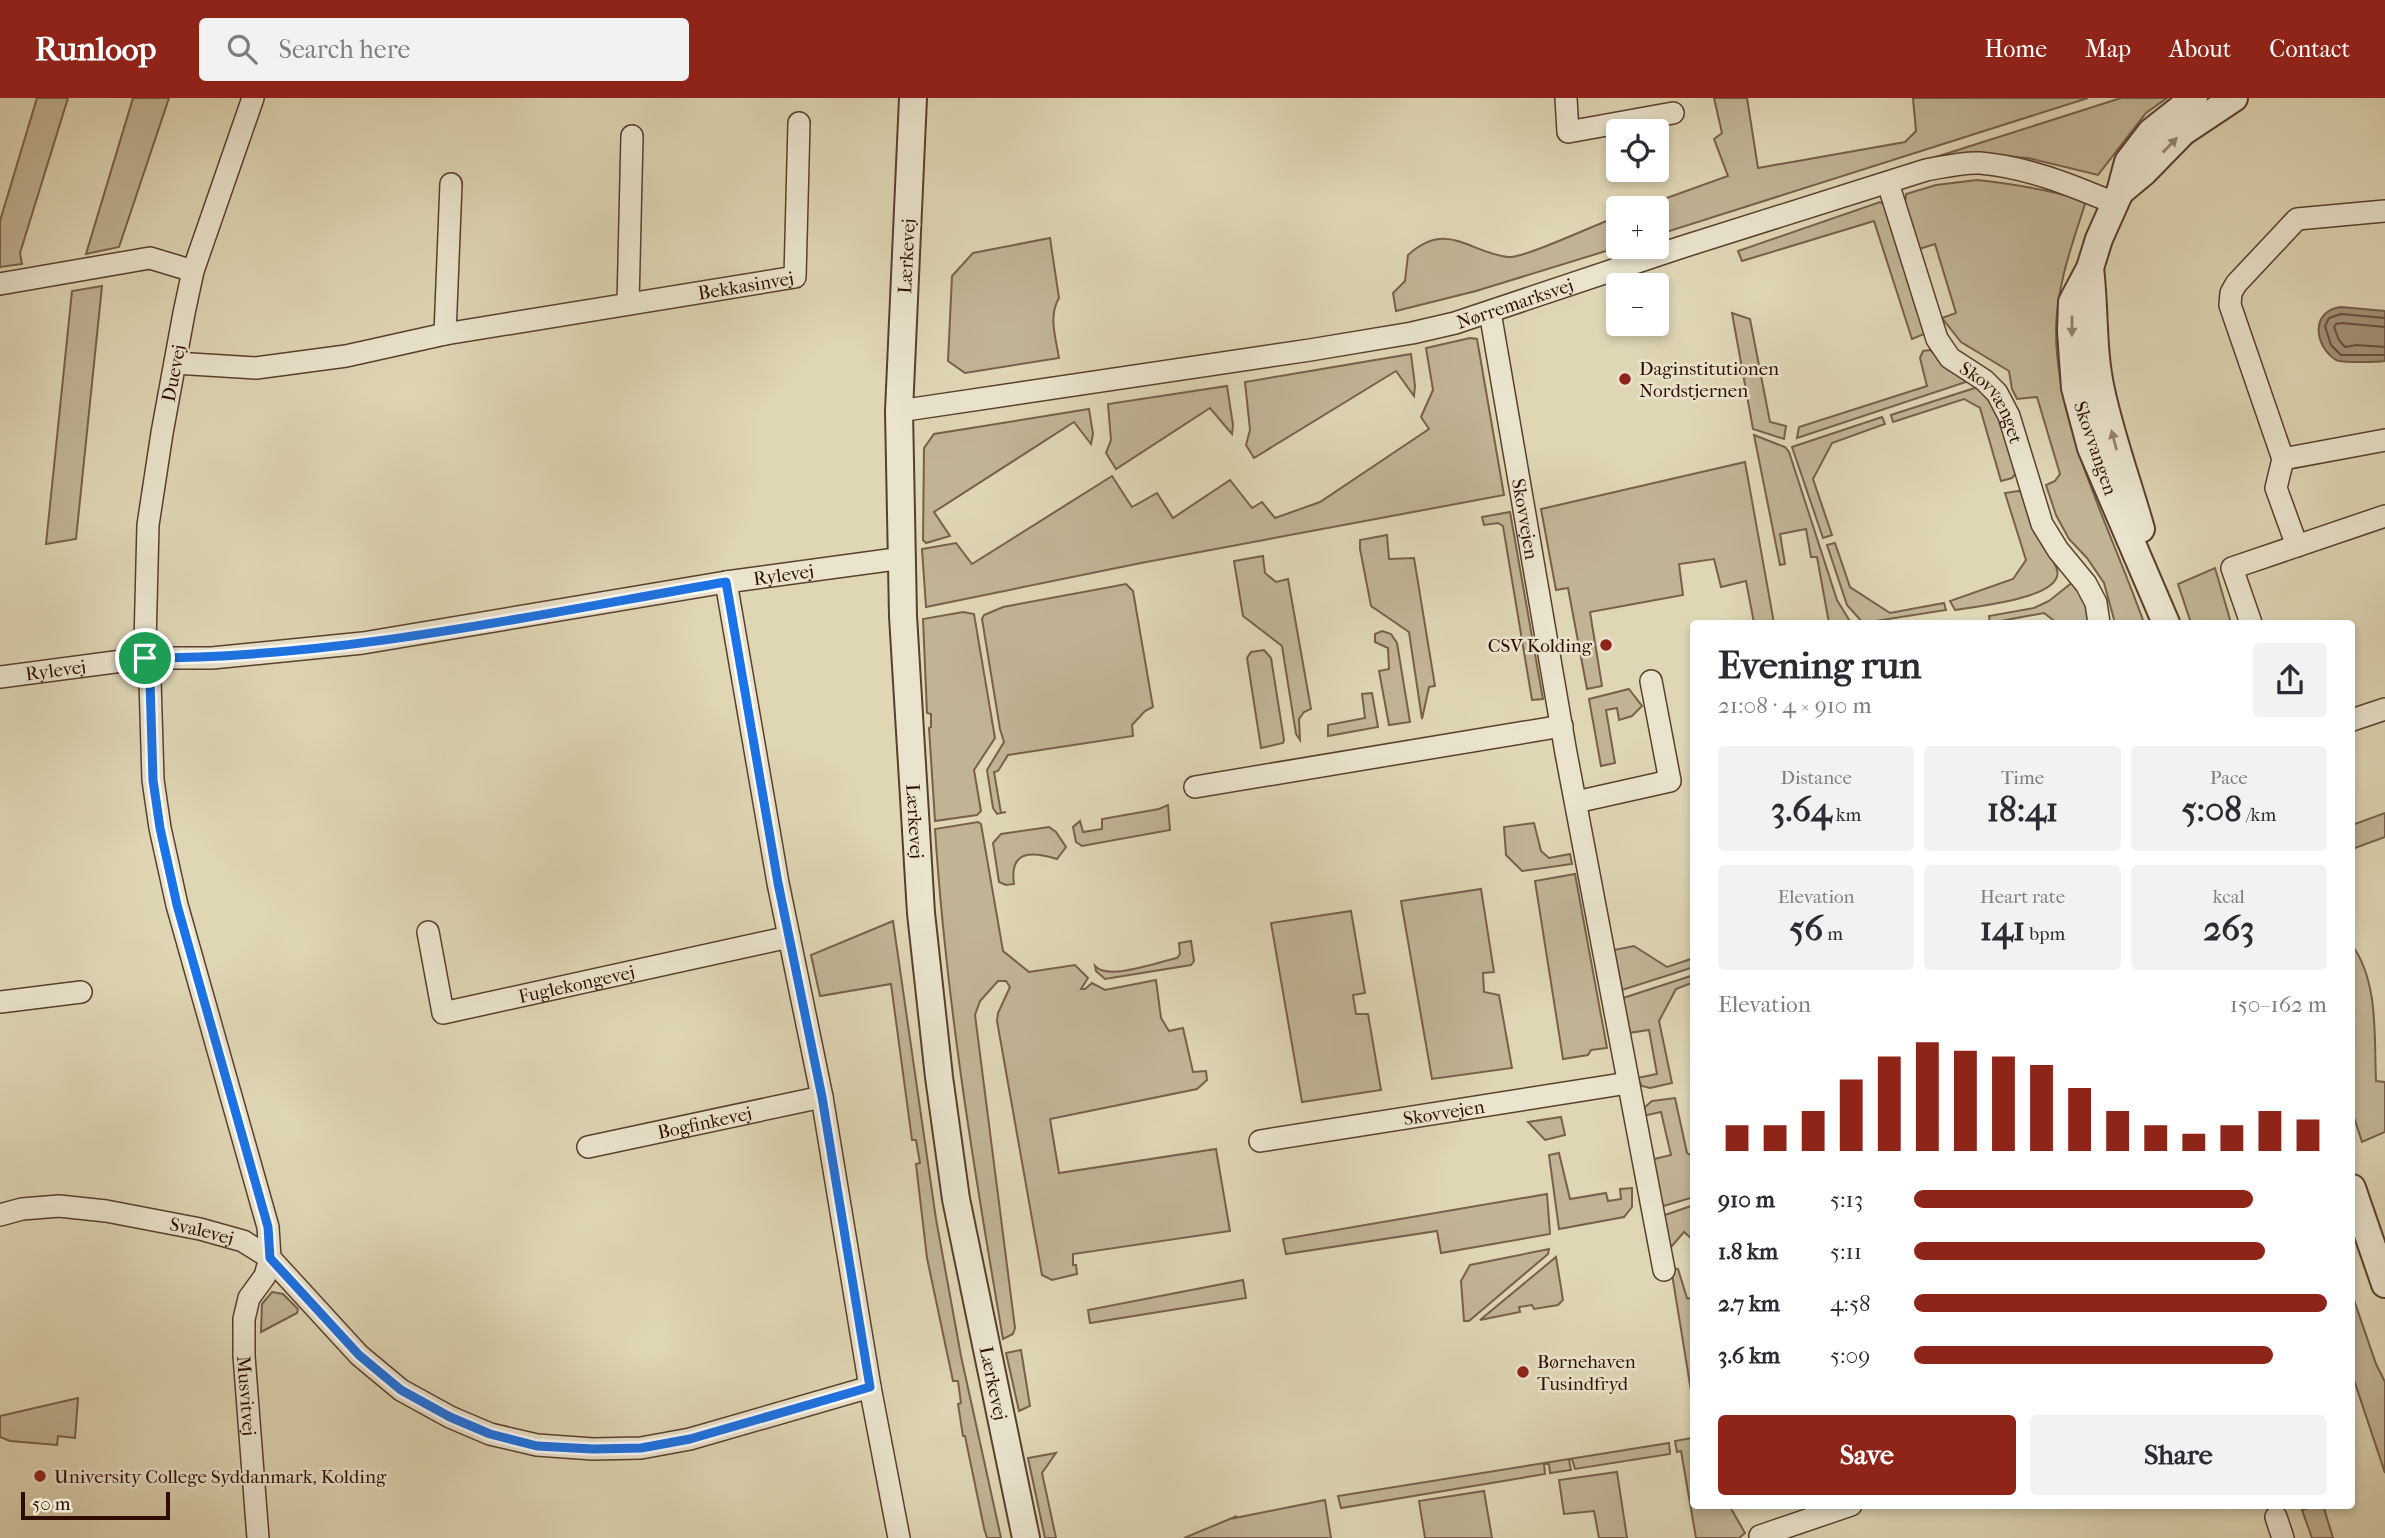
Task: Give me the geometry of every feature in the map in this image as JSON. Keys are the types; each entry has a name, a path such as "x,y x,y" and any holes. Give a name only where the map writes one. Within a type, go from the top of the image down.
{"street":[{"name":"Duevej","path":"253,98 193,271 175,363 148,525 145,658 150,681 153,780 160,828 177,905 268,1227 270,1258"},
{"name":"Lærkevej","path":"913,98 899,411 903,616 915,828 939,1077 956,1199 984,1345 1026,1538"},
{"path":"1566,98 1568,132 1673,113"},
{"name":"Skovvangen","path":"2165,620 2100,388 2090,268 2128,162 2151,132 2194,98"},
{"name":"Skovvangen","path":"2117,198 2183,132 2234,98"},
{"name":"Bekkasinvej","path":"175,363 256,368 346,356 445,334 795,277 799,123"},
{"path":"628,304 632,136"},
{"name":"Nørremarksvej","path":"899,411 1399,335 1455,323 1679,247 1926,170 1979,163 2054,178 2117,198"},
{"name":"Skovvænget","path":"1888,183 1937,339 1950,358 1984,380 1997,393 2009,416 2042,524 2058,550 2086,584 2096,603 2099,620"},
{"path":"445,334 451,184"},
{"path":"2297,546 2276,488 2283,458 2230,305 2231,293 2236,284 2297,219 2385,211"},
{"path":"0,284 150,257 193,271"},
{"name":"Skovvejen","path":"1490,312 1562,726 1664,1269"},
{"path":"2283,458 2385,440"},
{"path":"2249,620 2232,568 2385,516"},
{"name":"Rylevej","path":"0,677 145,658 212,658 363,643 726,582 903,558"},
{"path":"726,582 751,735 822,1097 870,1387 899,1538"},
{"path":"1576,802 1670,780 1651,681"},
{"path":"2355,719 2385,709"},
{"path":"1195,787 1562,726"},
{"name":"Fuglekongevej","path":"428,932 443,1013 789,937"},
{"path":"0,1002 82,992"},
{"name":"Skovvejen","path":"1260,1141 1628,1083"},
{"name":"Bogfinkevej","path":"588,1147 822,1097"},
{"path":"2355,1197 2385,1284"},
{"name":"Svalevej","path":"0,1215 22,1209 59,1206 106,1211 200,1229 243,1241 270,1258 359,1355 401,1390 450,1417 490,1434 537,1446 641,1448 690,1439 870,1387"},
{"name":"Musvitvej","path":"258,1538 244,1356 244,1319 249,1298 265,1276 270,1258"},
{"path":"1761,1538 1760,1536 1839,1509"},
{"path":"2276,1517 2283,1538"}],"shaded area":[{"path":"37,98 68,98 20,253 22,264 0,267 0,221"},
{"path":"133,98 169,98 119,247 86,254"},
{"path":"1714,98 1747,98 1758,168 1905,142 1916,131 1913,98 2088,98 1669,231 1669,197 1728,176 1714,139 1722,133"},
{"path":"2121,98 2167,98 2146,113 2098,175 2028,158 1983,155 1929,164 1936,157"},
{"path":"1977,180 2017,185 2082,200 2085,204 2059,296 2056,328 2058,365 2075,441 2143,620 2114,620 2104,583 2087,558 2069,539 2056,515 2046,485 2055,481 2060,474 2037,397 2017,399 2009,371 1961,342 1942,318 1956,313 1935,244 1919,249 1905,203 1906,194 1936,185"},
{"path":"1880,202 1890,208 1929,332 1912,339 1874,221 1742,261 1738,251"},
{"path":"1606,221 1606,251 1476,291 1396,311 1393,293 1405,281 1408,255 1422,245 1446,239 1508,257 1544,247"},
{"path":"1050,238 1059,298 1053,320 1059,358 965,373 948,361 952,276 973,253"},
{"path":"102,286 76,539 46,544 72,291"},
{"path":"1732,313 1750,319 1770,422 1786,426 1784,439 1753,429"},
{"path":"1470,338 1477,339 1504,495 1141,563 926,607 922,549 956,543 972,564 1112,476 1132,507 1157,493 1173,518 1230,480 1252,508 1262,502 1275,518 1320,502 1429,429 1421,417 1433,390 1426,348"},
{"path":"1930,350 1967,379 1966,382 1797,438 1799,427 1927,386 1920,358 1923,351"},
{"path":"1411,354 1414,396 1396,371 1254,458 1246,445 1250,430 1245,382"},
{"path":"1227,386 1232,434 1210,408 1116,469 1106,453 1111,440 1108,404"},
{"path":"1981,386 1992,397 2017,472 2012,478 2001,481 1980,408 1964,399 1893,422 1891,415"},
{"path":"1089,409 1093,434 1091,444 1074,422 934,512 950,536 926,543 923,540 924,448 934,434"},
{"path":"1882,417 1885,424 1832,443 1813,479 1832,535 1823,538 1792,447"},
{"path":"1754,435 1785,447 1789,452 1837,600 1849,620 1828,620 1817,557 1811,557 1806,529 1780,534 1785,564 1780,565"},
{"path":"1745,462 1773,620 1753,620 1746,581 1721,587 1714,559 1679,564 1683,595 1590,612 1602,686 1587,689 1568,588 1556,590 1541,509"},
{"path":"2022,492 2042,544 2055,564 2057,578 2049,586 2017,599 1955,610 1950,601 2013,579 2026,560 2005,493"},
{"path":"1510,512 1543,699 1532,700 1503,526 1498,523 1484,525 1482,517"},
{"path":"1387,535 1389,559 1414,558 1435,686 1429,687 1422,719 1409,632 1371,606 1360,549 1360,540"},
{"path":"1835,543 1850,587 1890,613 1944,603 1946,610 1882,620 1860,620 1847,605 1827,545"},
{"path":"1263,556 1265,573 1276,582 1288,579 1311,709 1304,712 1299,719 1300,740 1296,734 1282,646 1243,616 1234,561"},
{"path":"2215,568 2230,620 2190,620 2178,584"},
{"path":"2074,581 2084,594 2089,620 2053,620 2044,613 2006,620 1990,620 1989,616 2034,608 2049,601"},
{"path":"1126,584 1133,591 1153,707 1145,711 1132,725 1133,736 1008,755 998,771 994,772 1001,813 1006,812 997,814 993,808 987,770 1004,742 982,619 984,615 1003,607"},
{"path":"963,612 974,614 995,738 974,770 981,811 977,815 935,821 929,728 931,714 927,713 923,619"},
{"path":"1382,631 1391,634 1397,643 1410,722 1389,725 1379,671 1389,669 1388,648 1375,642 1375,634"},
{"path":"1264,650 1271,658 1284,740 1283,743 1261,748 1247,658 1251,652"},
{"path":"1629,689 1642,706 1632,716 1619,720 1617,708 1606,710 1615,763 1601,766 1589,699"},
{"path":"1372,693 1378,727 1328,736 1328,725 1365,718 1362,694"},
{"path":"1168,805 1170,830 1082,846 1076,842 1073,827 1080,821 1083,832 1102,829 1102,819"},
{"path":"2385,813 2385,837 2355,848 2355,824"},
{"path":"978,822 981,824 1003,951 1029,972 1075,965 1088,978 1081,989 1092,983 1105,990 1156,980 1161,1018 1169,1031 1183,1028 1193,1072 1206,1071 1207,1080 1197,1089 1050,1119 1059,1173 1216,1149 1230,1231 1073,1254 1073,1265 1076,1265 1077,1274 1052,1280 1042,1275 997,1021 1010,987 1006,981 998,981 980,1001 975,1015 1015,1328 1013,1334 1003,1339 954,1021 935,829"},
{"path":"1534,823 1541,851 1549,858 1570,854 1572,864 1522,871 1506,855 1504,827"},
{"path":"1049,827 1066,847 1057,859 1031,854 1024,856 1015,865 1014,884 999,882 993,843 1001,834"},
{"path":"1575,874 1607,1048 1591,1050 1588,1055 1563,1059 1535,881"},
{"path":"1481,889 1494,972 1483,973 1484,992 1499,995 1512,1068 1432,1079 1401,901"},
{"path":"1351,911 1365,993 1353,995 1356,1014 1368,1014 1381,1090 1302,1102 1271,923"},
{"path":"893,921 936,1219 961,1356 1001,1538 987,1538 984,1528 963,1436 958,1381 953,1381 927,1258 916,1164 920,1163 916,1140 912,1140 891,984 820,996 811,955"},
{"path":"1191,941 1194,961 1191,965 1105,979 1096,971 1095,966 1111,972 1122,971 1177,958 1180,954 1179,943"},
{"path":"1634,946 1667,967 1690,959 1690,968 1622,990 1614,950"},
{"path":"2355,950 2367,976 2371,993 2376,1081 2385,1082 2385,1132 2362,1142 2355,1120"},
{"path":"1690,976 1690,984 1676,989 1659,1021 1672,1083 1650,1088 1642,1086 1637,1078 1657,1074 1649,1030 1628,1033 1623,998"},
{"path":"1675,1098 1687,1153 1690,1155 1690,1198 1660,1207 1650,1160 1671,1155 1661,1112 1643,1116 1645,1107 1652,1101"},
{"path":"1561,1117 1565,1135 1545,1140 1528,1122"},
{"path":"1559,1153 1570,1199 1606,1193 1608,1201 1621,1199 1620,1189 1632,1188 1632,1207 1624,1217 1559,1229 1549,1155"},
{"path":"1547,1194 1550,1234 1441,1253 1437,1231 1286,1254 1283,1239"},
{"path":"1690,1206 1690,1237 1684,1232 1672,1246 1668,1243 1662,1216"},
{"path":"1549,1249 1548,1254 1469,1321 1464,1321 1461,1281 1470,1265"},
{"path":"1556,1257 1563,1300 1558,1305 1534,1309 1532,1305 1519,1307 1520,1312 1480,1320"},
{"path":"1671,1268 1678,1269 1687,1298 1690,1298 1690,1384"},
{"path":"1243,1280 1246,1298 1090,1323 1088,1310"},
{"path":"272,1292 283,1294 298,1309 297,1313 261,1332 262,1304"},
{"path":"2355,1303 2385,1382 2385,1473 2355,1383"},
{"path":"1021,1350 1030,1406 1019,1411 1006,1353"},
{"path":"78,1398 75,1438 58,1436 57,1445 10,1441 0,1437 0,1416"},
{"path":"1690,1438 1690,1503 1681,1451 1677,1452 1675,1441"},
{"path":"1669,1443 1670,1454 1575,1469 1572,1459 1569,1460 1571,1470 1550,1473 1549,1464 1544,1464 1545,1474 1341,1508 1338,1496"},
{"path":"1056,1453 1042,1473 1056,1538 1045,1538 1028,1458"},
{"path":"1617,1472 1627,1538 1599,1538 1594,1511 1564,1514 1559,1480"},
{"path":"1484,1491 1492,1538 1425,1538 1419,1501"},
{"path":"1325,1500 1331,1538 1184,1538 1237,1516 1235,1518"},
{"path":"1691,1509 1731,1509 1745,1533 1739,1538 1696,1538"},
{"path":"2324,1509 2333,1538 2312,1538 2302,1510"}],"water":[{"path":"2341,307 2385,311 2385,361 2339,361 2329,354 2320,338 2320,322 2331,310"}],"place":[{"name":"Daginstitutionen Nordstjernen","path":"1625,379"},
{"name":"CSV Kolding","path":"1606,645"},
{"name":"Børnehaven Tusindfryd","path":"1523,1372"},
{"name":"University College Syddanmark, Kolding","path":"40,1476"}],"route":[{"path":"726,582 778,883 822,1097 870,1387 690,1439 641,1448 537,1446 490,1434 450,1417 401,1390 359,1355 270,1258 268,1227 177,905 160,828 150,736 150,681 145,658 212,658 363,643 726,582"}]}
